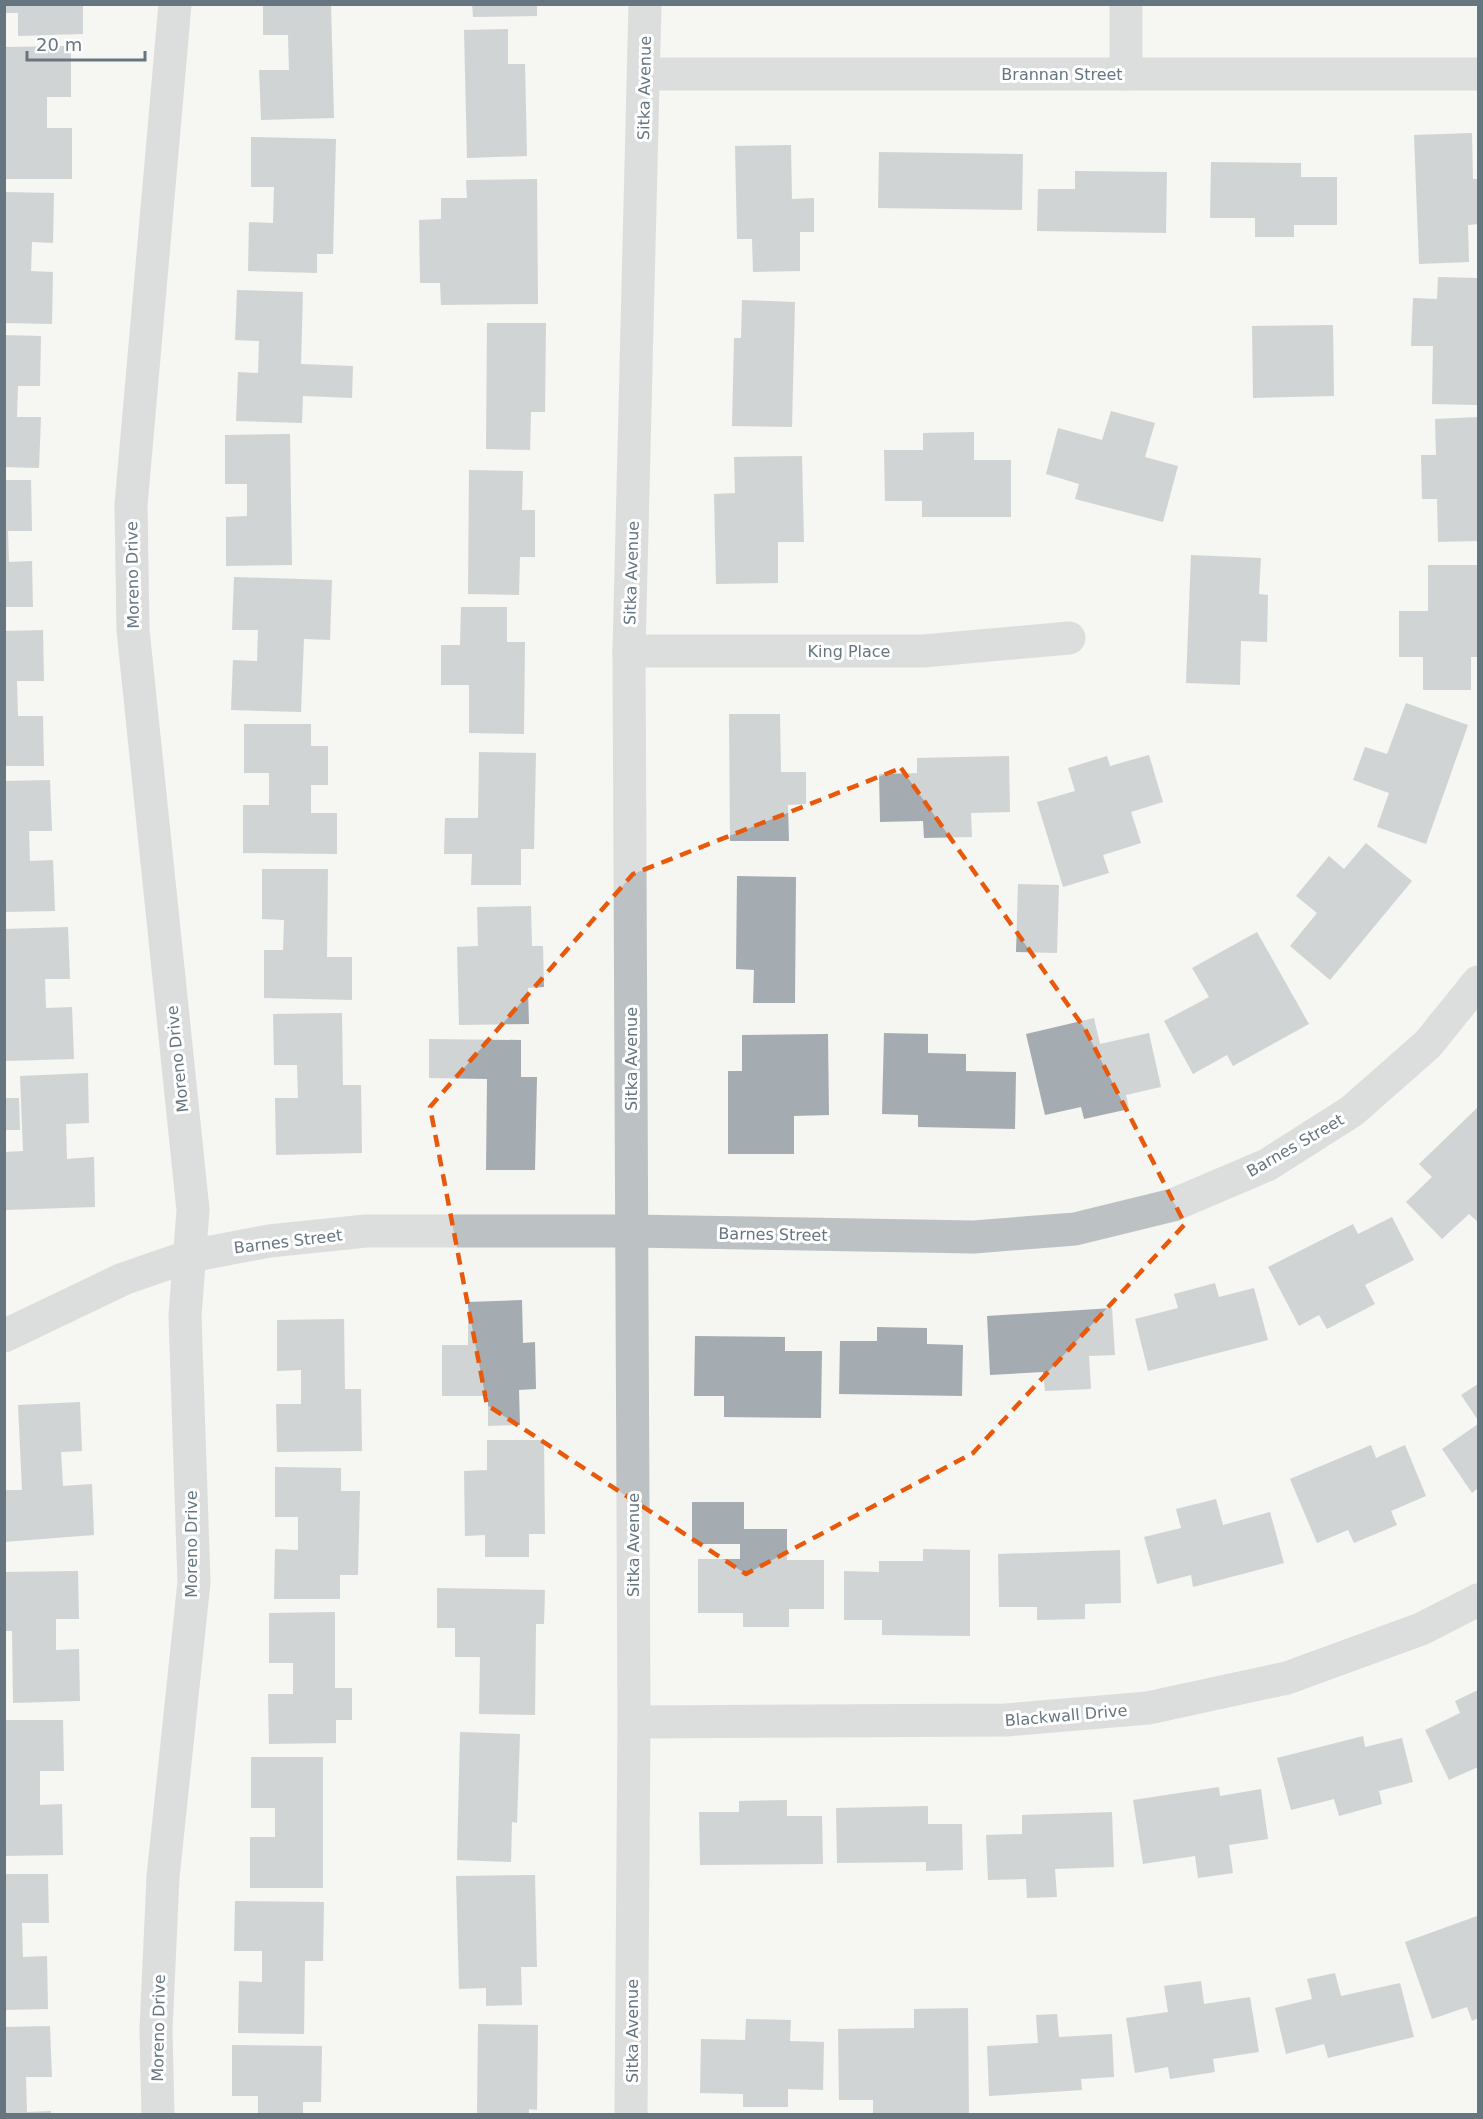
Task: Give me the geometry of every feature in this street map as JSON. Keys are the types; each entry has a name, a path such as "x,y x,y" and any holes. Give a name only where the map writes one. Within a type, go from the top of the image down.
{"street":[{"name":"Moreno Drive","path":"158,2115 156,2030 163,1877 194,1582 185,1316 193,1210 133,630 131,505 175,4"},
{"name":"Sitka Avenue","path":"631,2115 634,1722 629,651 645,4"},
{"path":"1126,4 1126,74"},
{"name":"Brannan Street","path":"645,74 1479,74"},
{"name":"King Place","path":"629,651 923,651 1069,638"},
{"name":"Barnes Street","path":"4,1336 123,1279 190,1256 269,1241 366,1232 632,1231 974,1237 1075,1229 1173,1205 1267,1165 1352,1111 1428,1044 1479,982"},
{"name":"Blackwall Drive","path":"634,1722 1006,1720 1148,1708 1287,1678 1421,1629 1479,1600"}],"highlighted area":[{"path":"901,768 1085,1029 1185,1224 973,1453 746,1574 487,1405 430,1107 633,874"}],"building":[{"path":"4,4 83,4 83,34 18,36 18,13 4,13"},
{"path":"263,4 331,4 334,118 261,120 259,70 289,70 288,35 263,35"},
{"path":"472,4 537,4 537,16 473,17"},
{"path":"508,29 508,64 525,64 527,156 467,158 464,30"},
{"path":"71,46 71,97 47,97 47,128 72,128 72,179 5,179 4,47"},
{"path":"1472,133 1473,179 1478,179 1478,224 1468,225 1469,262 1419,264 1414,135"},
{"path":"251,137 336,139 333,254 317,254 317,273 248,271 249,222 273,223 274,187 251,187"},
{"path":"791,145 792,199 814,198 814,232 800,232 800,271 753,272 752,239 737,239 735,146"},
{"path":"879,152 1023,154 1022,210 878,208"},
{"path":"1211,162 1301,163 1301,177 1337,177 1337,225 1294,225 1294,237 1255,237 1255,218 1210,218"},
{"path":"1075,171 1167,172 1166,233 1037,231 1038,189 1075,189"},
{"path":"537,179 538,304 441,305 440,283 420,283 419,220 441,219 441,198 467,198 466,180"},
{"path":"4,192 54,193 53,243 32,242 31,271 53,272 52,324 4,323"},
{"path":"1438,277 1478,278 1477,405 1432,404 1433,346 1411,346 1413,298 1437,299"},
{"path":"237,290 303,292 301,364 353,366 352,398 303,396 302,423 236,421 238,372 258,373 259,341 235,340"},
{"path":"742,300 795,302 792,427 732,426 734,338 741,338"},
{"path":"487,323 546,323 545,412 531,412 530,450 486,449"},
{"path":"1333,325 1334,396 1253,398 1252,326"},
{"path":"4,335 41,336 40,386 18,386 17,417 41,417 39,468 4,467"},
{"path":"1111,411 1155,423 1145,457 1178,466 1163,522 1075,499 1079,484 1046,474 1058,428 1102,440"},
{"path":"1478,417 1478,541 1438,542 1437,499 1422,499 1421,455 1436,455 1435,419"},
{"path":"974,432 974,460 1011,460 1011,517 922,517 922,501 885,501 884,450 923,450 923,433"},
{"path":"290,434 292,565 226,566 226,517 247,516 247,484 225,484 225,435"},
{"path":"802,456 804,542 778,542 778,583 716,584 714,494 735,493 734,457"},
{"path":"469,470 523,471 522,510 535,510 535,557 520,557 519,595 468,594"},
{"path":"4,480 31,480 32,531 8,531 9,562 32,561 33,607 4,607"},
{"path":"1191,555 1261,558 1259,594 1268,595 1267,642 1241,641 1240,685 1186,683"},
{"path":"1428,565 1478,565 1478,657 1471,657 1471,690 1423,690 1423,657 1399,657 1399,611 1428,611"},
{"path":"234,577 332,580 330,640 304,639 301,712 231,710 233,660 257,661 258,630 232,630"},
{"path":"461,607 507,607 507,642 525,642 524,734 469,733 469,685 441,685 441,645 460,645"},
{"path":"43,630 44,681 17,681 18,716 43,716 44,766 4,766 4,631"},
{"path":"1406,703 1468,725 1426,844 1377,827 1389,793 1353,780 1365,747 1387,754"},
{"path":"729,714 780,714 781,772 806,772 806,804 788,805 789,841 730,841"},
{"path":"244,724 311,724 311,746 328,746 328,785 311,785 311,813 337,813 337,854 243,853 243,805 269,805 269,773 244,773"},
{"path":"479,752 536,753 534,849 521,849 521,885 471,885 472,854 444,854 445,818 478,818"},
{"path":"1149,755 1163,802 1131,812 1141,843 1103,855 1109,873 1063,887 1037,802 1075,791 1068,768 1107,756 1110,766"},
{"path":"1009,756 1010,812 971,813 972,837 924,838 923,821 880,822 879,774 917,773 917,758"},
{"path":"50,780 52,831 29,831 30,861 53,860 55,911 4,912 4,781"},
{"path":"1366,843 1412,881 1330,980 1290,946 1317,913 1296,896 1329,856 1344,869"},
{"path":"262,869 328,869 327,957 352,957 352,1000 264,998 264,950 283,950 284,920 262,919"},
{"path":"737,876 796,877 795,1003 753,1003 754,970 736,969"},
{"path":"1018,884 1059,885 1057,953 1016,952"},
{"path":"531,906 532,946 543,946 544,987 528,988 529,1024 459,1025 457,947 478,946 477,907"},
{"path":"68,927 70,979 45,979 46,1008 72,1007 74,1059 5,1061 4,929"},
{"path":"1257,932 1309,1024 1233,1066 1227,1055 1193,1074 1164,1021 1209,997 1192,968"},
{"path":"342,1013 343,1085 361,1085 362,1153 276,1155 275,1098 298,1098 297,1065 274,1065 273,1014"},
{"path":"1094,1018 1100,1044 1149,1033 1161,1087 1126,1095 1129,1109 1084,1119 1081,1107 1045,1115 1026,1034"},
{"path":"884,1033 928,1034 928,1053 966,1054 966,1071 1016,1072 1015,1129 918,1127 918,1115 882,1114"},
{"path":"828,1034 829,1115 794,1116 794,1154 728,1154 728,1071 742,1071 742,1035"},
{"path":"429,1039 521,1040 521,1077 537,1077 535,1170 486,1170 487,1079 429,1078"},
{"path":"88,1073 89,1123 66,1124 67,1159 94,1157 95,1207 4,1210 4,1152 23,1151 20,1076"},
{"path":"4,1098 19,1098 20,1130 4,1130"},
{"path":"1478,1107 1478,1222 1469,1214 1442,1239 1406,1202 1432,1177 1419,1164"},
{"path":"1392,1217 1414,1260 1365,1285 1375,1304 1327,1329 1319,1315 1299,1326 1268,1267 1353,1224 1358,1234"},
{"path":"1215,1283 1219,1297 1254,1288 1268,1340 1148,1371 1135,1319 1178,1308 1174,1294"},
{"path":"522,1300 523,1343 535,1342 536,1389 519,1390 520,1425 488,1426 488,1396 442,1396 442,1345 468,1345 468,1302"},
{"path":"1112,1308 1115,1355 1089,1356 1091,1389 1045,1391 1043,1372 990,1375 987,1316"},
{"path":"344,1319 345,1389 361,1389 362,1451 277,1452 276,1404 301,1404 301,1370 277,1371 277,1320"},
{"path":"877,1327 927,1328 927,1344 963,1345 962,1396 839,1394 840,1341 877,1341"},
{"path":"695,1336 785,1337 785,1351 822,1351 821,1418 724,1417 724,1396 694,1396"},
{"path":"1478,1384 1478,1420 1461,1395"},
{"path":"80,1402 82,1451 61,1452 63,1486 92,1484 94,1535 4,1542 4,1490 22,1490 18,1405"},
{"path":"1478,1424 1478,1488 1472,1493 1442,1449"},
{"path":"487,1440 544,1440 545,1534 529,1534 529,1557 485,1557 485,1535 465,1536 464,1471 487,1470"},
{"path":"1371,1445 1376,1458 1405,1445 1426,1496 1391,1511 1397,1525 1354,1543 1348,1530 1317,1543 1290,1479"},
{"path":"275,1467 341,1468 341,1491 360,1491 358,1575 340,1575 340,1599 274,1599 275,1549 298,1550 298,1517 275,1517"},
{"path":"1216,1499 1223,1525 1270,1512 1284,1563 1193,1587 1191,1575 1157,1584 1144,1537 1181,1528 1176,1509"},
{"path":"692,1502 744,1502 744,1529 787,1529 787,1560 824,1560 824,1609 789,1609 789,1627 743,1627 743,1613 698,1613 698,1559 740,1559 740,1544 692,1544"},
{"path":"923,1549 970,1550 970,1636 882,1635 882,1620 844,1620 844,1571 879,1572 879,1561 923,1561"},
{"path":"1120,1550 1121,1603 1085,1604 1085,1619 1037,1620 1037,1607 999,1607 998,1554"},
{"path":"78,1571 79,1619 56,1619 56,1650 79,1649 80,1701 13,1703 12,1631 4,1631 4,1572"},
{"path":"437,1588 545,1590 544,1624 536,1624 535,1715 479,1714 480,1657 455,1657 455,1628 437,1628"},
{"path":"335,1612 335,1688 352,1688 352,1720 336,1720 336,1743 269,1744 268,1694 293,1694 293,1663 269,1663 269,1613"},
{"path":"1478,1690 1478,1767 1449,1780 1425,1730 1460,1713 1455,1701"},
{"path":"4,1720 63,1720 64,1771 40,1771 40,1805 62,1804 63,1855 4,1856"},
{"path":"460,1732 520,1734 517,1823 512,1822 511,1862 457,1860"},
{"path":"1363,1736 1365,1747 1402,1738 1413,1782 1379,1791 1382,1804 1339,1816 1334,1799 1291,1810 1277,1758"},
{"path":"251,1757 323,1757 323,1888 250,1888 250,1837 275,1837 275,1808 251,1808"},
{"path":"1219,1787 1220,1796 1261,1789 1268,1839 1229,1845 1233,1873 1198,1878 1195,1856 1143,1864 1133,1800"},
{"path":"787,1800 787,1816 822,1816 823,1864 700,1865 699,1812 739,1812 739,1801"},
{"path":"928,1806 928,1824 962,1824 963,1870 926,1871 926,1862 837,1863 836,1808"},
{"path":"1112,1812 1114,1867 1055,1869 1057,1897 1027,1898 1026,1879 988,1880 986,1835 1022,1834 1022,1815"},
{"path":"4,1874 48,1874 49,1923 22,1923 23,1957 47,1956 48,2009 4,2010"},
{"path":"535,1875 537,1967 521,1967 522,2005 486,2006 486,1988 459,1989 456,1876"},
{"path":"235,1901 324,1902 323,1961 305,1961 304,2034 238,2033 239,1981 262,1982 262,1951 234,1951"},
{"path":"1477,1916 1478,2018 1472,2021 1467,2007 1432,2019 1405,1942"},
{"path":"1335,1973 1341,1996 1400,1983 1414,2037 1328,2058 1324,2044 1286,2054 1275,2008 1312,1999 1307,1979"},
{"path":"1201,1981 1204,2004 1250,1997 1259,2052 1213,2059 1215,2072 1170,2079 1168,2067 1135,2073 1126,2018 1168,2012 1164,1986"},
{"path":"968,2008 969,2114 873,2114 873,2100 839,2100 838,2029 914,2028 914,2009"},
{"path":"1057,2014 1059,2037 1112,2034 1114,2077 1081,2079 1082,2090 989,2096 987,2046 1038,2043 1036,2015"},
{"path":"746,2019 791,2020 790,2041 824,2042 823,2090 788,2089 788,2107 743,2107 743,2094 700,2093 701,2039 745,2040"},
{"path":"478,2024 538,2025 537,2110 529,2109 529,2114 477,2114"},
{"path":"50,2026 52,2077 26,2077 27,2112 51,2111 51,2114 4,2114 4,2027"},
{"path":"232,2045 322,2046 321,2102 303,2102 303,2114 258,2114 258,2096 232,2096"}]}
